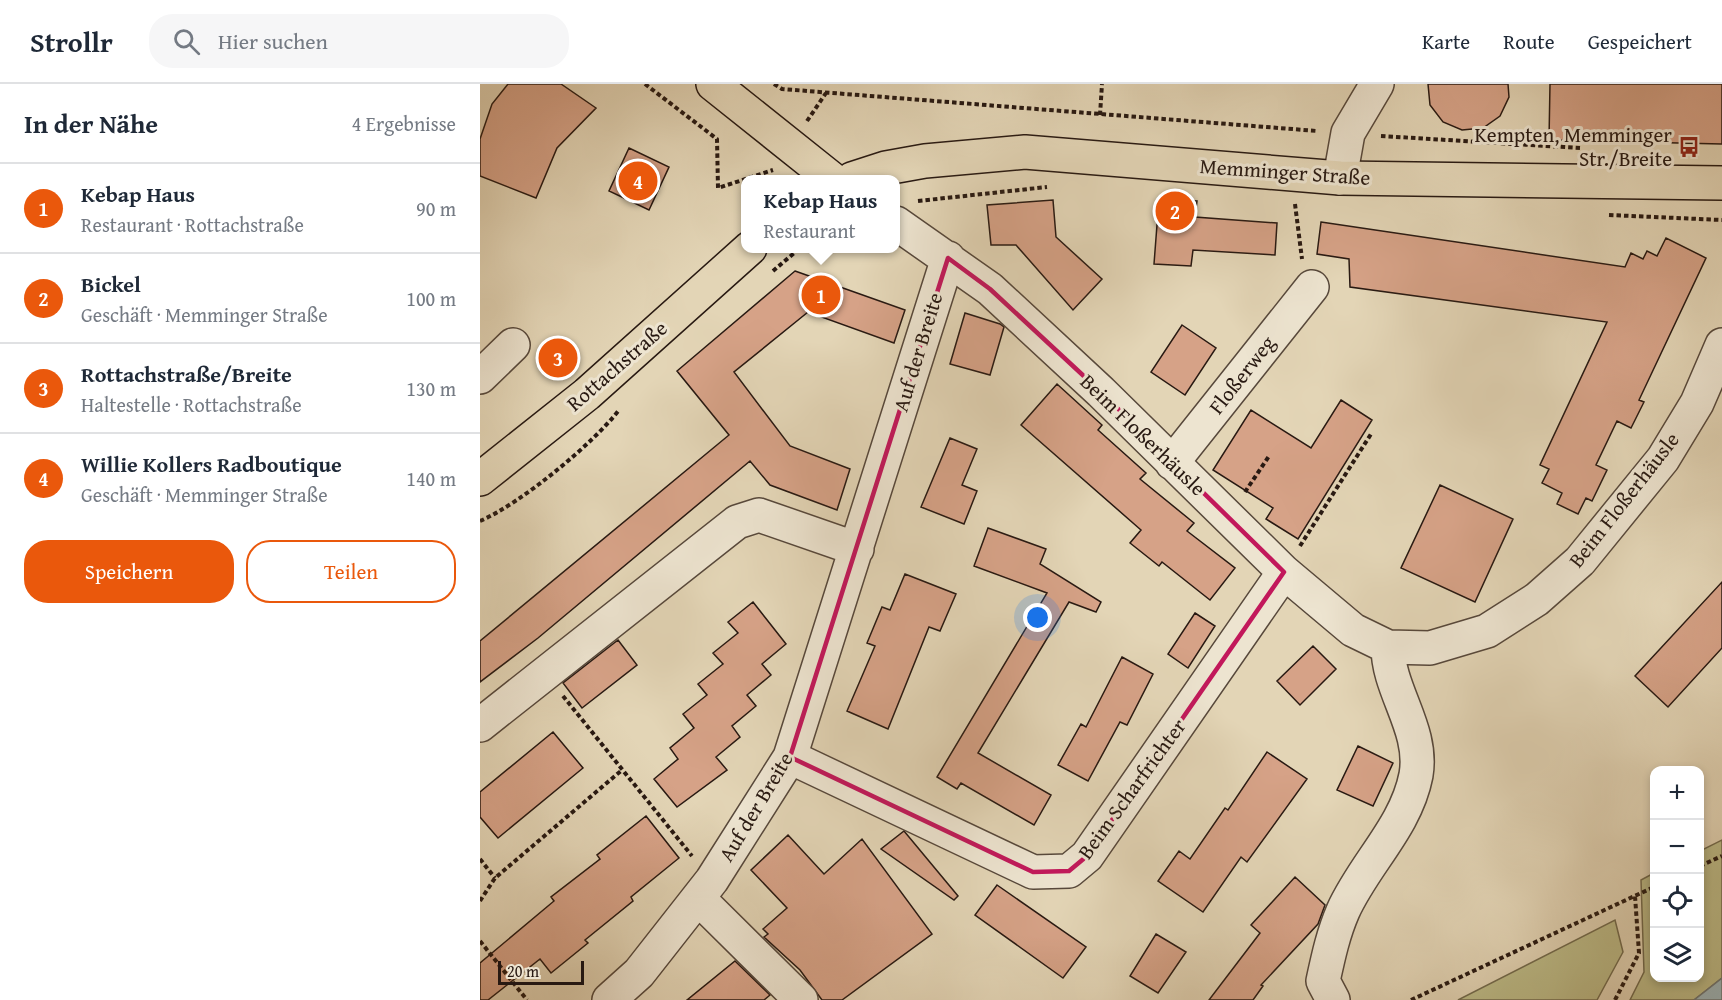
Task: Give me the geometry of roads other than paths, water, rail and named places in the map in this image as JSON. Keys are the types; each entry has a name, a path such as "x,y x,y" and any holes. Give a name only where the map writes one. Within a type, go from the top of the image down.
{"main road":[{"path":"712,84 826,175"},
{"name":"Memminger Straße","path":"866,175 886,168 925,161 1025,152 1340,178 1722,183"},
{"name":"Rottachstraße","path":"480,479 587,394 746,253"}],"street":[{"path":"1340,178 1348,133 1377,84"},
{"name":"Beim Floßerhäusle","path":"900,226 990,289 1101,392 1284,572 1353,630 1388,647 1430,648 1487,631 1537,599 1580,561 1663,459 1697,403 1722,345"},
{"name":"Auf der Breite","path":"609,1000 639,973 705,889 790,757 948,258"},
{"name":"Floßerweg","path":"1172,463 1312,287"},
{"path":"480,376 513,345"},
{"path":"480,725 737,522 759,515 857,549"},
{"name":"Beim Scharfrichter","path":"790,757 1033,872 1069,872 1087,856 1284,572"},
{"path":"1333,1000 1323,981 1331,943 1344,910 1407,805 1416,773 1415,738 1388,665 1388,647"},
{"path":"705,889 801,1000"}],"water":[{"path":"1722,978 1722,1000 1694,1000"}],"place":[{"name":"Kempten, Memminger Str./Breite","path":"1689,147"},
{"name":"Willie Kollers Radboutique","path":"638,181"},
{"name":"Bickel","path":"1175,211"},
{"name":"Kebap Haus","path":"821,295"},
{"name":"Rottachstraße/Breite","path":"558,358"}]}
